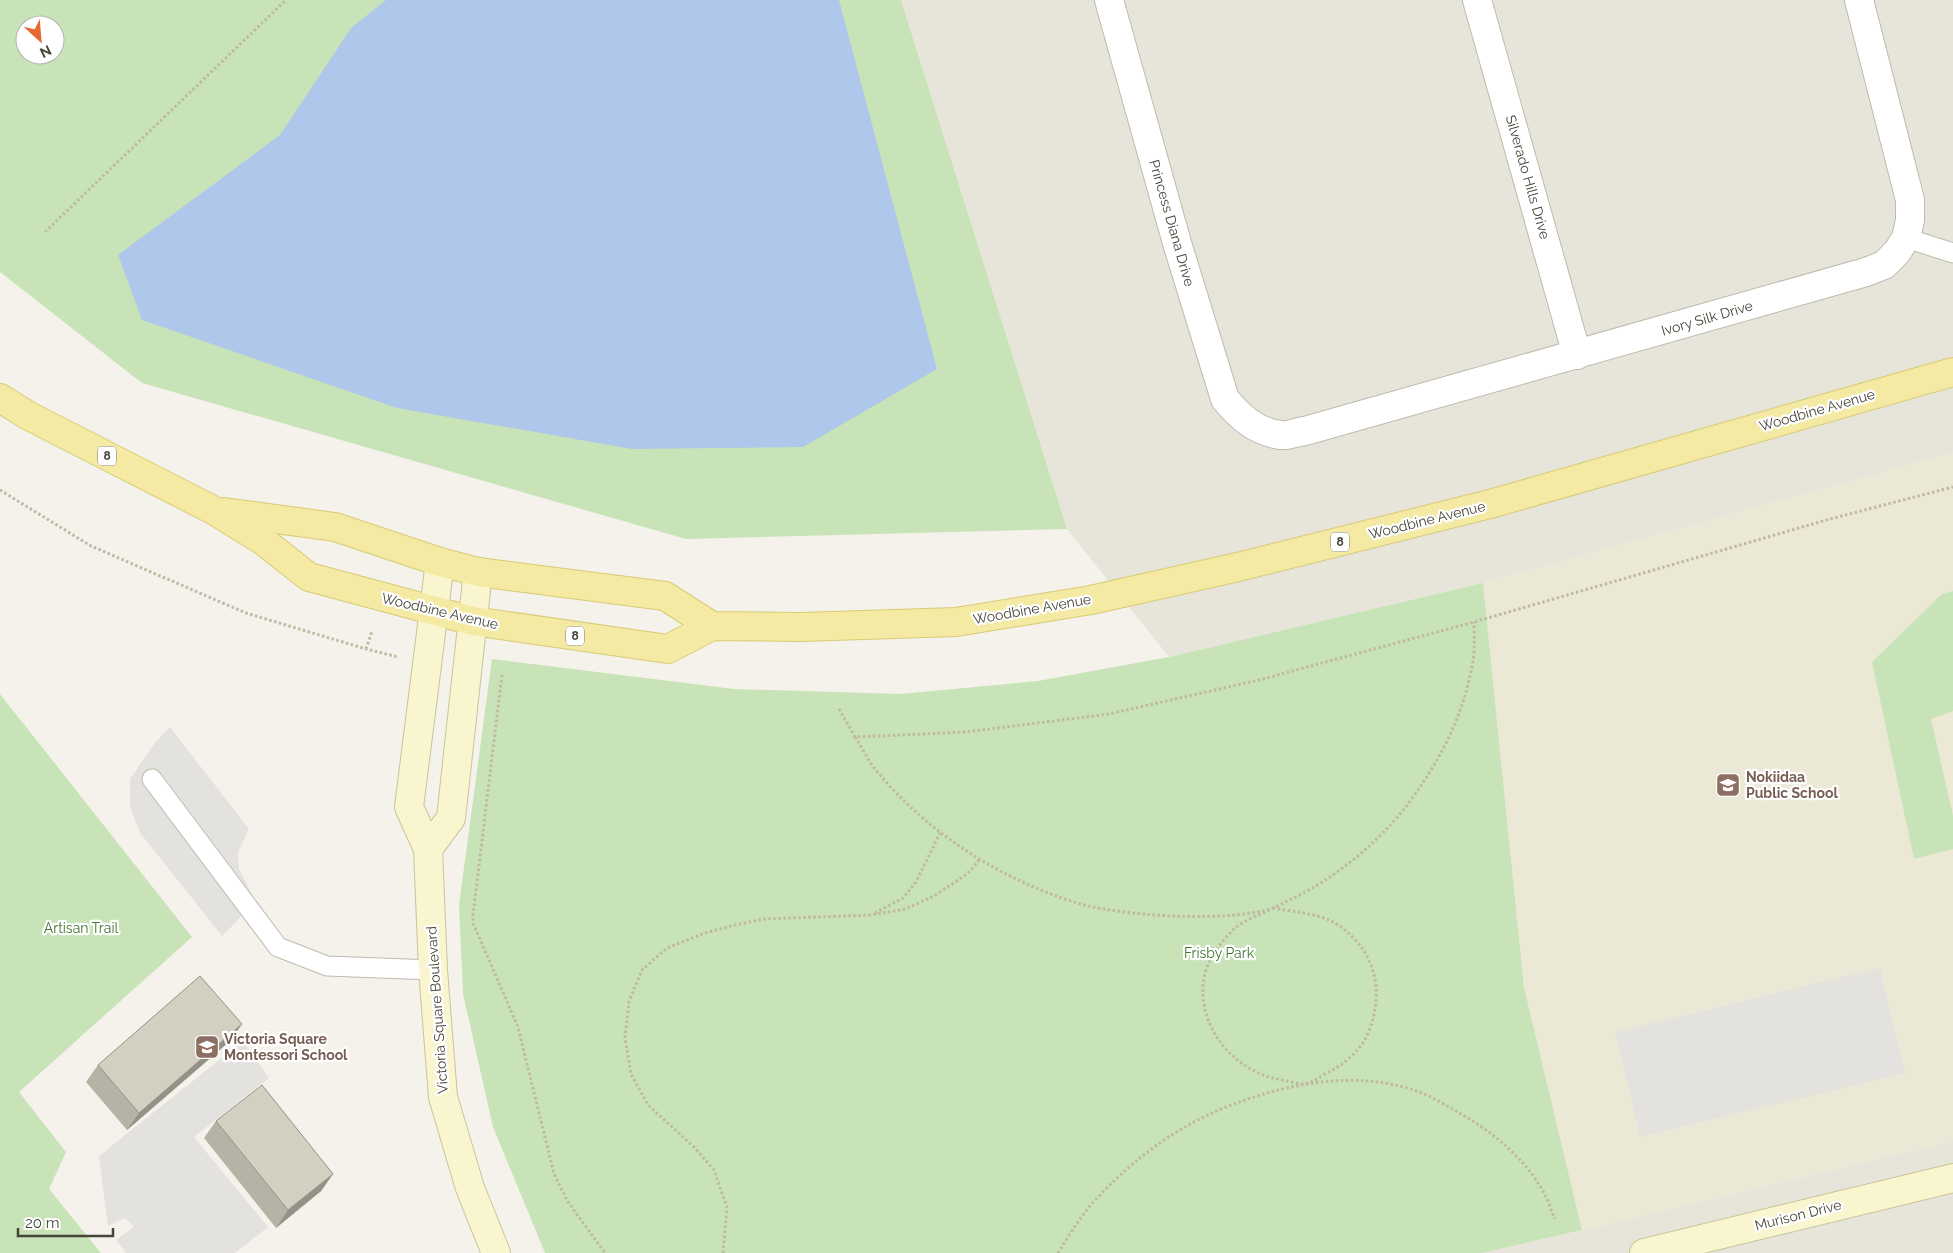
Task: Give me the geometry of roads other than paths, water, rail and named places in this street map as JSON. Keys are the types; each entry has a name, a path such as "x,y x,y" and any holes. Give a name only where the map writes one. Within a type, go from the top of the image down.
{"main road":[{"name":"Woodbine Avenue","path":"0,398 28,416 216,511 262,540 309,577 473,621 668,649 712,626 801,627 956,622 1091,600 1238,567 1490,504 1953,372"},
{"name":"Woodbine Avenue","path":"216,511 335,527 440,562 478,572 664,596 712,626"}],"street":[{"name":"Princess Diana Drive","path":"1109,0 1180,252 1225,399 1240,417 1260,430"},
{"name":"Silverado Hills Drive","path":"1477,0 1577,355"},
{"name":"Ivory Silk Drive","path":"1260,430 1282,435 1304,431 1577,355 1866,272 1884,265 1897,252 1906,238 1910,220 1910,200 1860,0"},
{"name":"Victoria Square Boulevard","path":"440,562 409,807 428,849 432,970 443,1097 470,1188 496,1253"},
{"path":"428,849 451,818 478,572"},
{"name":"Murison Drive","path":"1644,1253 1953,1178"}],"lane":[{"path":"1906,238 1953,253"},
{"path":"152,779 278,947 327,966 432,970"}],"water":[{"path":"386,0 839,0 937,369 803,447 632,449 397,408 142,320 118,255 280,135 351,28"}],"place":[{"name":"Nokiidaa Public School","path":"1728,785"},
{"name":"Victoria Square Montessori School","path":"207,1047"}],"park label":[{"name":"Artisan Trail","path":"81,928"},
{"name":"Frisby Park","path":"1219,953"}]}
